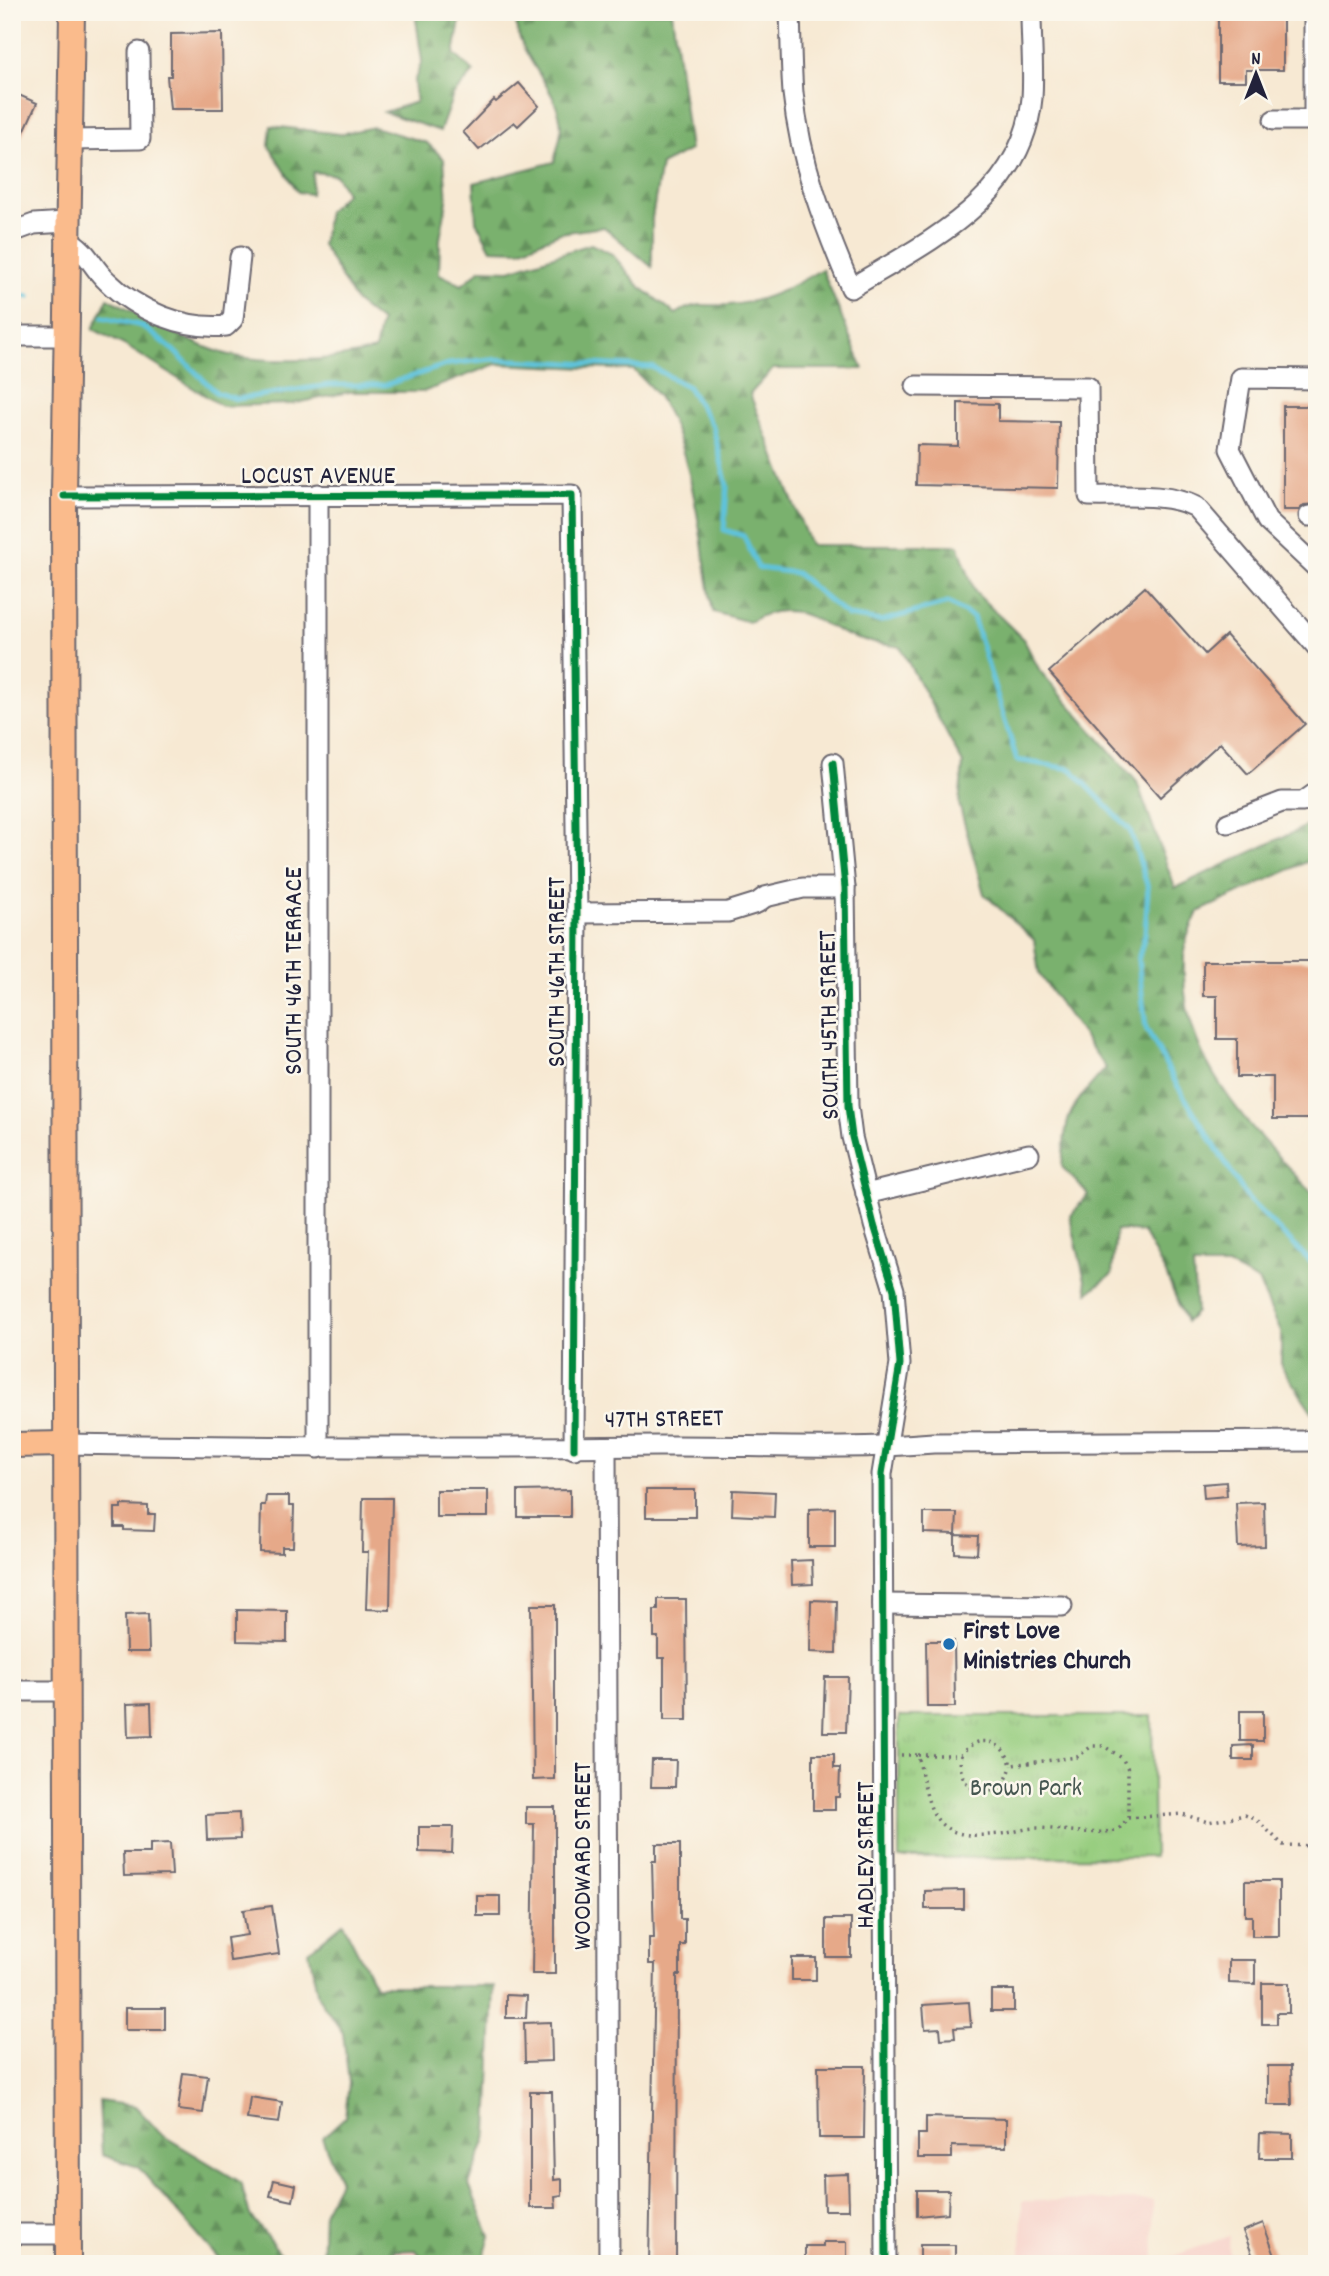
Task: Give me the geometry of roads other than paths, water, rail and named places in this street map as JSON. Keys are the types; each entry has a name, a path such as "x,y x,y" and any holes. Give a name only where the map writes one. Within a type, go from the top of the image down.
{"main road":[{"path":"68,2264 64,1444 64,336 72,12"},
{"name":"47TH STREET","path":"12,1445 64,1444"}],"street":[{"path":"790,12 793,94 807,169 822,220 851,288 956,225 1001,180 1021,147 1030,113 1031,12"},
{"path":"1274,120 1315,120 1314,12"},
{"path":"69,140 140,139 139,52"},
{"path":"12,232 34,224 66,230 83,248 105,280 117,290 177,323 206,328 226,326 233,319 240,257"},
{"path":"12,336 64,336"},
{"path":"1317,379 1241,378 1230,449 1267,521 1317,568"},
{"path":"916,386 1088,387 1089,496 1167,499 1186,502 1196,507 1317,647"},
{"name":"SOUTH 46TH TERRACE","path":"318,494 318,1448"},
{"name":"LOCUST AVENUE","path":"64,496 572,495"},
{"name":"SOUTH 46TH STREET","path":"572,495 577,913 574,1449"},
{"name":"SOUTH 45TH STREET","path":"833,763 845,888 848,1105 852,1137 866,1194 894,1290 900,1364 887,1447"},
{"path":"1228,823 1282,802 1303,803 1317,792"},
{"path":"577,913 728,912 757,903 765,897 803,888 845,888"},
{"path":"866,1194 1029,1154"},
{"name":"47TH STREET","path":"64,1444 606,1449 739,1445 887,1447 933,1443 1317,1441"},
{"name":"HADLEY STREET","path":"886,2264 882,1474 887,1447"},
{"name":"WOODWARD STREET","path":"606,1449 609,2264"},
{"path":"883,1604 1062,1606"},
{"path":"12,1691 65,1691"},
{"path":"12,2234 67,2234"}],"waterway":[{"path":"12,293 29,297"},
{"path":"103,317 142,326 173,350 217,393 237,399 329,385 385,385 449,364 491,359 652,367 688,387 713,427 727,486 724,530 744,536 758,568 796,573 848,616 881,621 948,603 973,617 1017,760 1071,769 1130,830 1148,888 1145,934 1138,960 1146,1028 1177,1085 1248,1199 1317,1268"}],"place":[{"name":"First Love Ministries Church","path":"949,1644"}],"park label":[{"name":"Brown Park","path":"1026,1786"}]}
